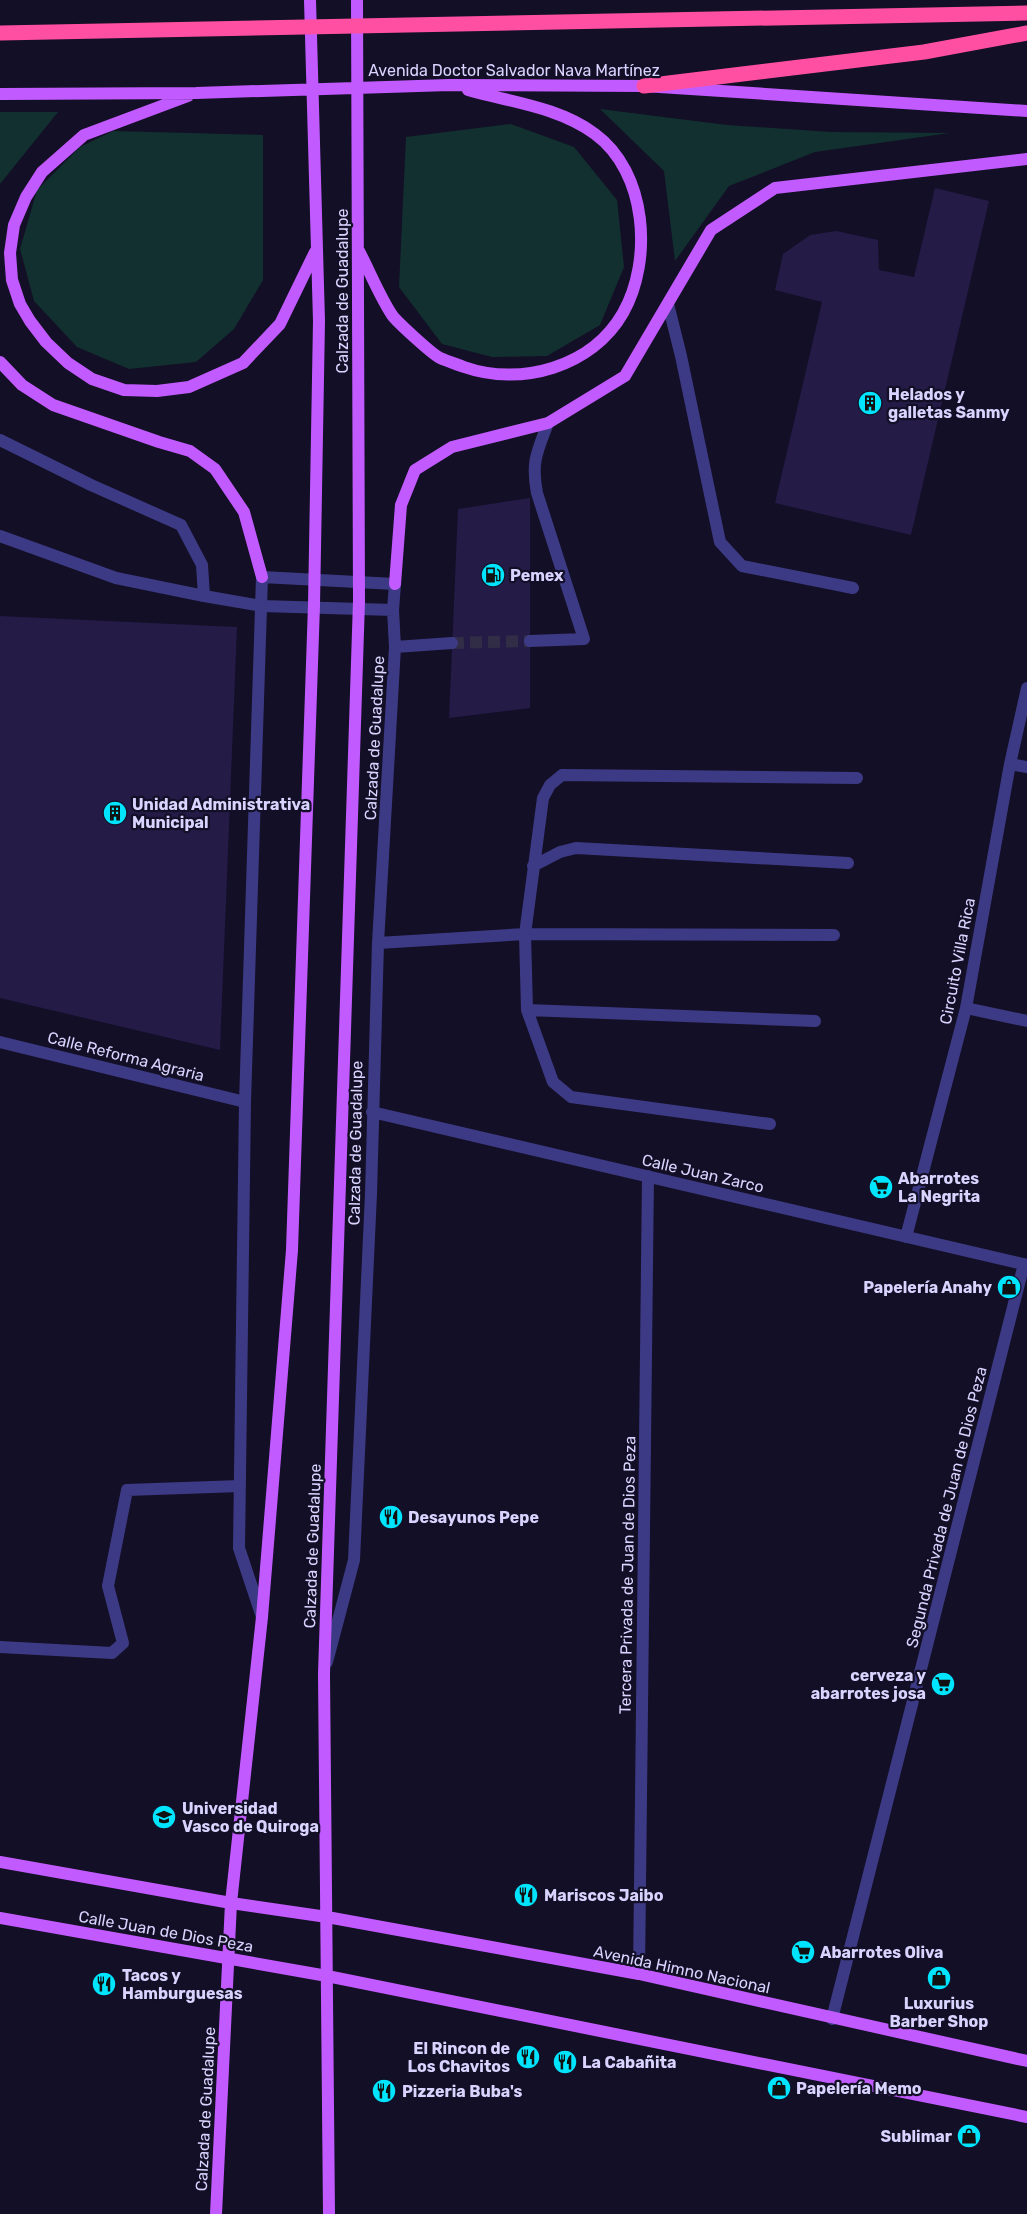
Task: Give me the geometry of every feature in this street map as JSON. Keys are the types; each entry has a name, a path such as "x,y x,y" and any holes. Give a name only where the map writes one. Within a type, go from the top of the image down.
{"highway":[{"path":"0,33 1027,13"},
{"path":"644,86 924,52 1027,33"}],"main road":[{"name":"Calzada de Guadalupe","path":"216,2214 230,1903 262,1617 292,1250 314,605 319,321 310,0"},
{"name":"Calzada de Guadalupe","path":"329,2214 324,1674 359,601 357,0"},
{"path":"358,246 393,316 438,357 478,372 514,376 543,372 570,361 591,348 609,332 622,314 631,294 637,269 640,229 639,209 634,188 613,151 596,135 569,117 449,85"},
{"name":"Avenida Doctor Salvador Nava Martínez","path":"0,94 196,93 449,85 644,86 1027,111"},
{"path":"196,93 84,135 42,172 26,197 14,225 10,253 12,280 20,304 46,342 68,363 92,379 124,390 157,391 188,387 243,363 280,324 316,246"},
{"path":"395,584 401,505 414,470 452,447 548,423 625,376 711,230 774,188 1027,159"},
{"path":"0,362 22,384 53,404 159,442 190,451 215,468 244,512 262,577"},
{"path":"0,1862 230,1903 327,1917"},
{"name":"Avenida Himno Nacional","path":"327,1917 639,1974 832,2019 1027,2061"},
{"name":"Calle Juan de Dios Peza","path":"0,1918 327,1976"},
{"path":"327,1976 1027,2117"}],"street":[{"path":"668,304 720,542 742,566 853,588"},
{"path":"530,641 584,639 537,494 533,474 536,455 548,423"},
{"path":"0,440 91,486 180,525 202,565 204,596"},
{"path":"0,536 116,578 204,596 262,606 394,610"},
{"path":"262,577 395,584"},
{"name":"Calzada de Guadalupe","path":"262,577 245,1102 239,1548 262,1617"},
{"name":"Calzada de Guadalupe","path":"324,1674 354,1560 371,1194 378,943 395,647 395,584"},
{"path":"395,647 452,643"},
{"name":"Circuito Villa Rica","path":"906,1237 966,1008 1010,764 1027,688"},
{"path":"1010,764 1027,767"},
{"path":"770,1124 571,1097 553,1082 527,1010 525,934 543,798 550,785 562,775 857,778"},
{"path":"533,866 560,852 576,848 848,863"},
{"path":"378,943 525,934 834,935"},
{"path":"966,1008 1027,1021"},
{"path":"527,1010 815,1021"},
{"name":"Calle Reforma Agraria","path":"0,1042 245,1102"},
{"name":"Calle Juan Zarco","path":"372,1112 1025,1265"},
{"name":"Tercera Privada de Juan de Dios Peza","path":"639,1974 648,1176"},
{"name":"Segunda Privada de Juan de Dios Peza","path":"832,2019 1025,1265"},
{"path":"0,1647 112,1653 123,1643 108,1586 127,1490 240,1486"}],"green space":[{"path":"600,109 727,125 831,132 950,133 815,152 729,186 675,261 664,171"},
{"path":"0,112 58,112 0,184"},
{"path":"511,124 574,147 617,200 624,267 600,325 547,356 492,357 442,344 399,287 406,137"},
{"path":"113,131 263,135 263,280 234,329 196,362 129,369 77,347 34,301 20,249 37,190 80,147"}],"building":[{"name":"Helados y galletas Sanmy","path":"935,188 989,201 911,535 775,503 822,302 775,290 783,254 810,235 836,231 878,240 879,270 914,277"},
{"name":"Pemex","path":"530,498 530,708 449,718 458,509"},
{"name":"Unidad Administrativa Municipal","path":"0,616 237,627 220,1050 0,998"}],"tunnel":[{"path":"452,643 530,641"}],"place":[{"name":"Helados y galletas Sanmy","path":"870,403"},
{"name":"Pemex","path":"493,575"},
{"name":"Unidad Administrativa Municipal","path":"115,813"},
{"name":"Abarrotes La Negrita","path":"881,1187"},
{"name":"Papelería Anahy","path":"1009,1287"},
{"name":"Desayunos Pepe","path":"391,1517"},
{"name":"cerveza y abarrotes josa","path":"943,1684"},
{"name":"Universidad Vasco de Quiroga","path":"164,1817"},
{"name":"Mariscos Jaibo","path":"526,1895"},
{"name":"Abarrotes Oliva","path":"803,1952"},
{"name":"Luxurius Barber Shop","path":"939,1978"},
{"name":"Tacos y Hamburguesas","path":"104,1984"},
{"name":"El Rincon de Los Chavitos","path":"528,2057"},
{"name":"La Cabañita","path":"565,2062"},
{"name":"Papelería Memo","path":"779,2088"},
{"name":"Pizzeria Buba's","path":"384,2091"},
{"name":"Sublimar","path":"969,2136"}]}
